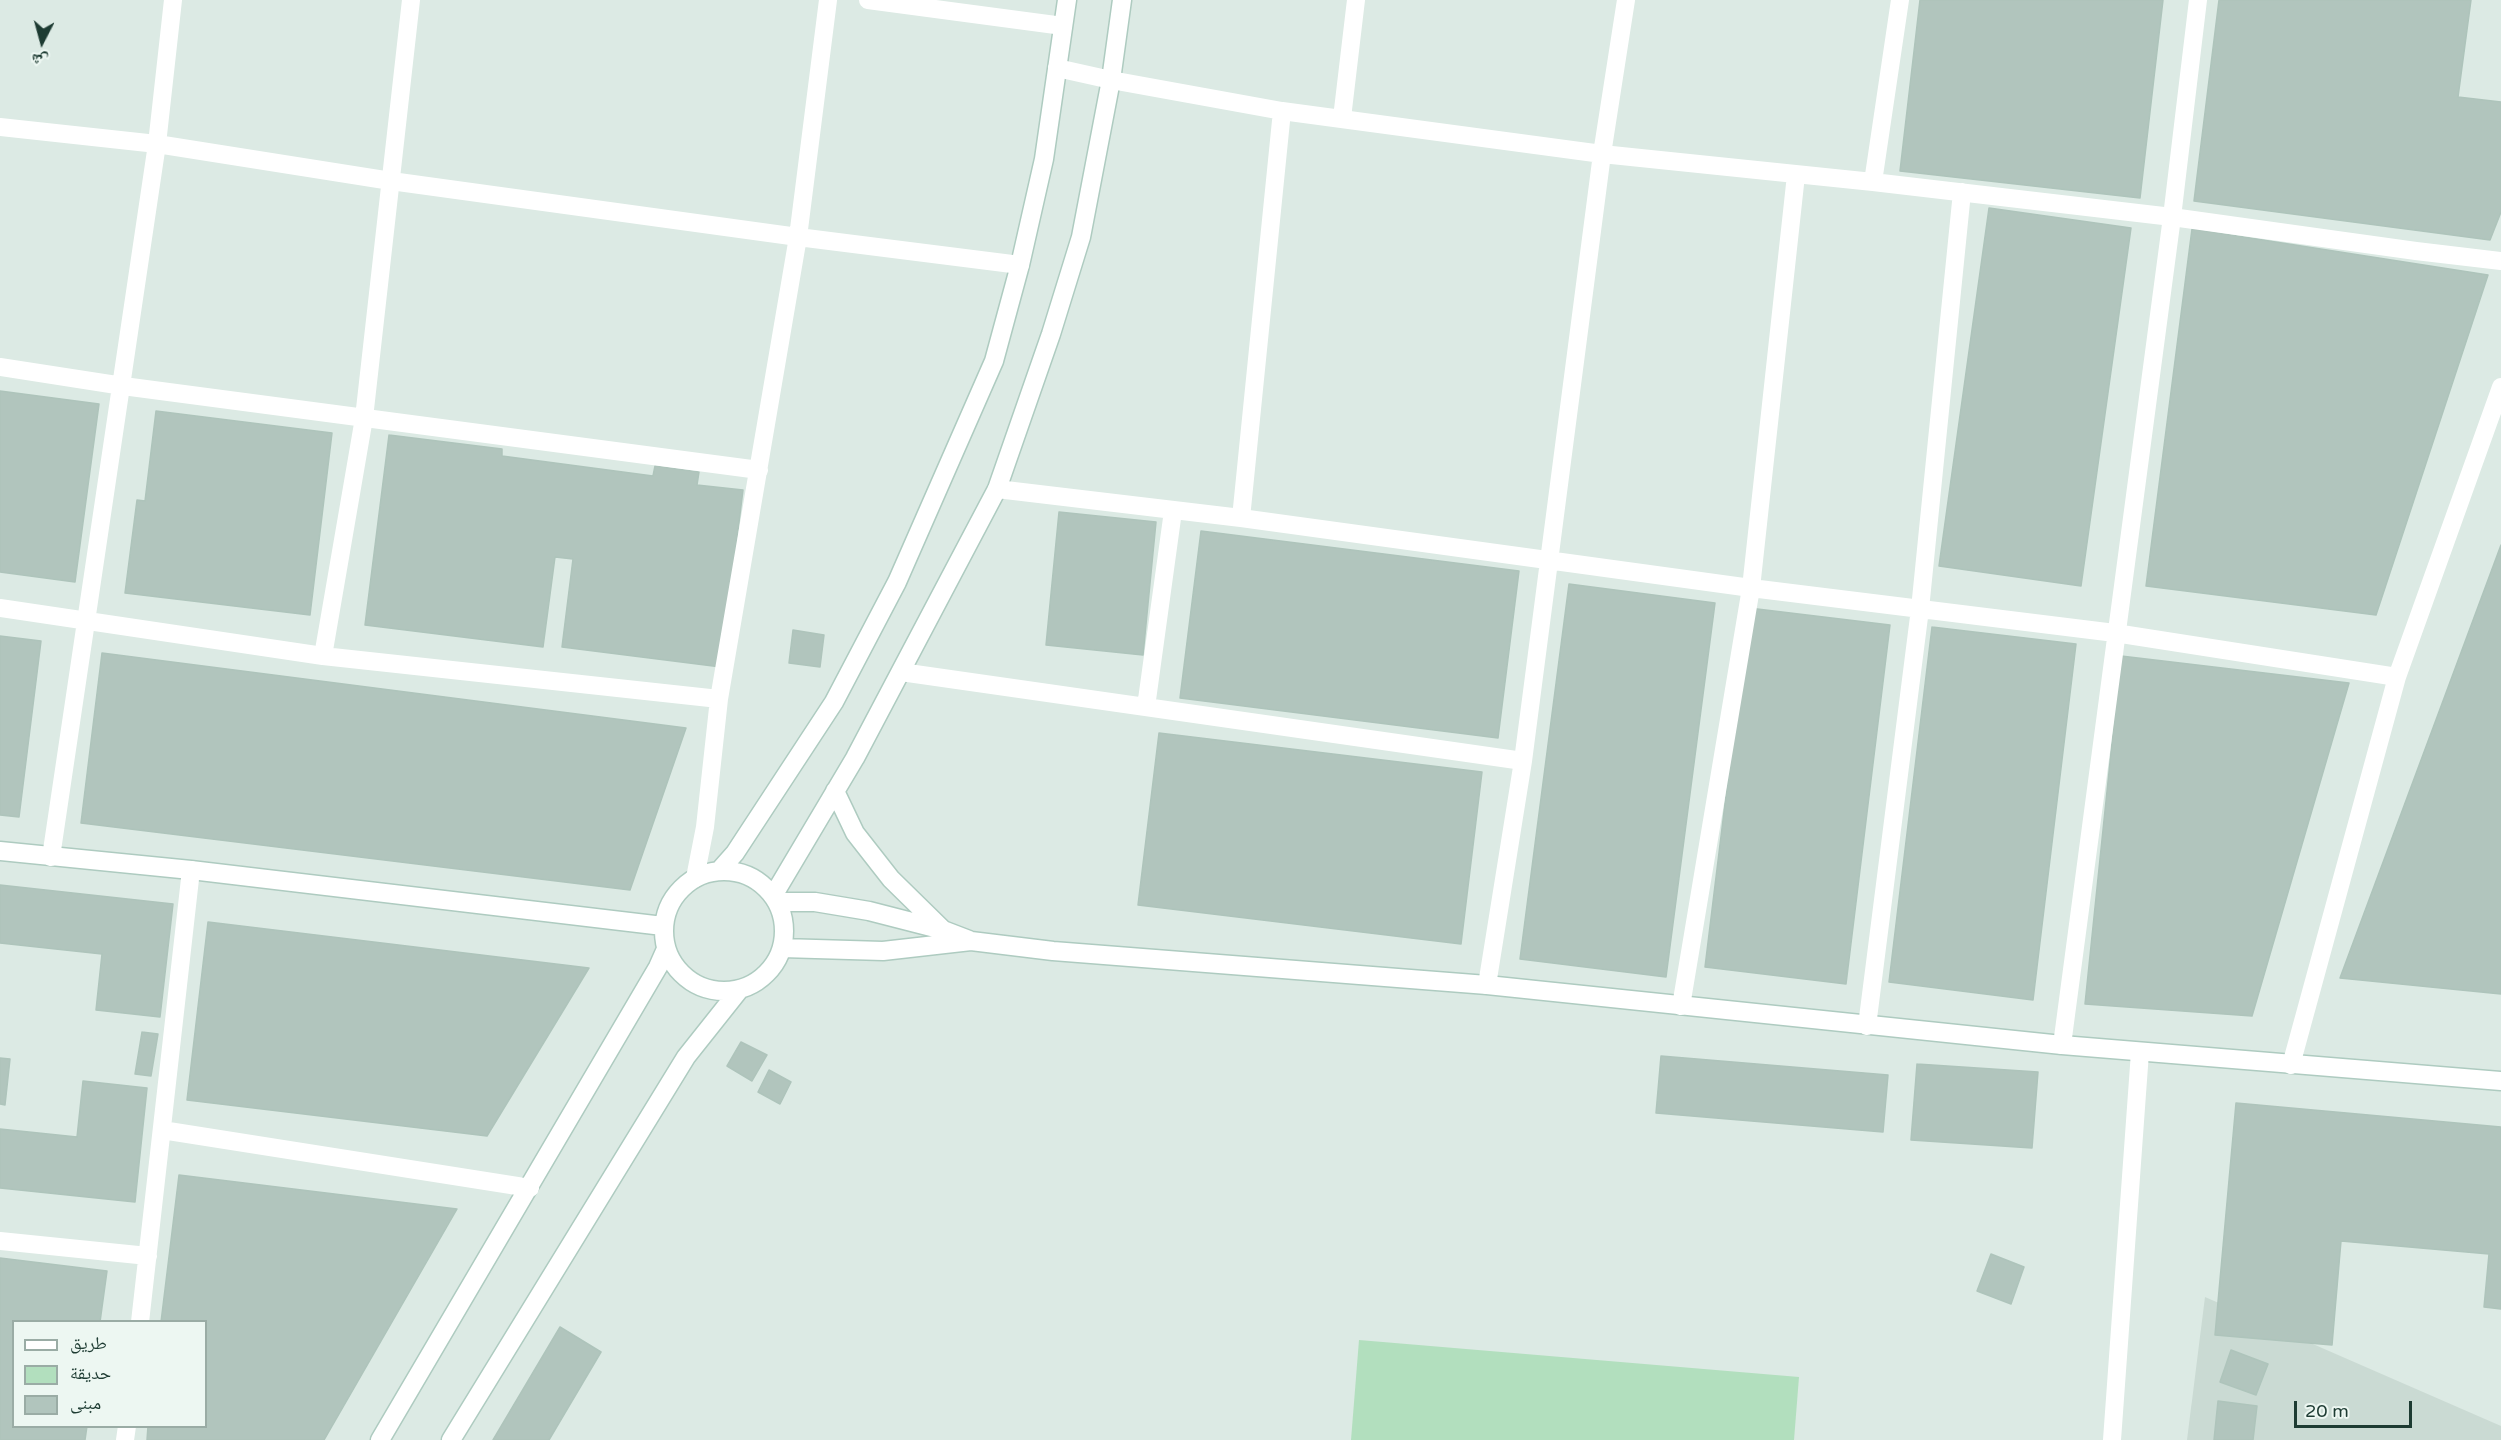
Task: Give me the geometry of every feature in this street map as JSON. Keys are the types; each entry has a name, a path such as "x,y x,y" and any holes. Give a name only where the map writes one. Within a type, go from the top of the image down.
{"street":[{"path":"51,857 158,144 173,0"},
{"path":"323,656 364,418 411,0"},
{"path":"695,878 705,827 719,699 798,237 828,0"},
{"path":"868,0 1063,26"},
{"path":"719,871 735,853 834,702 897,582 994,361 1020,265 1044,159 1067,0"},
{"path":"775,899 901,672 997,489 1051,334 1081,237 1111,80 1122,0"},
{"path":"1342,118 1356,0"},
{"path":"1487,985 1523,761 1602,154 1626,0"},
{"path":"1873,182 1900,0"},
{"path":"2062,1045 2172,217 2198,0"},
{"path":"1057,68 1282,111 1602,154 1962,192 2172,217 2501,261"},
{"path":"1241,518 1282,111"},
{"path":"0,128 158,144 391,181 1020,265"},
{"path":"1681,1006 1751,588 1796,175"},
{"path":"1868,1026 1920,609 1962,192"},
{"path":"0,367 123,386 759,470"},
{"path":"2290,1065 2397,677 2501,387"},
{"path":"997,489 1241,518 1751,588 2115,633 2397,677"},
{"path":"1146,706 1173,510"},
{"path":"0,608 323,656 719,699"},
{"path":"901,672 1523,761"},
{"path":"835,791 855,833 868,850 891,879 943,930"},
{"path":"0,851 191,870 663,926"},
{"path":"140,1320 191,870"},
{"path":"719,871 749,876 775,899 784,924 782,948 773,966 758,981 740,989 716,991 694,984 677,969 666,949 663,926 669,907 680,890 695,878 719,871"},
{"path":"775,899 815,902 869,911 943,930 971,941"},
{"path":"782,948 883,951 971,941 1053,951 1487,985 2062,1045 2501,1081"},
{"path":"380,1440 530,1188 658,967 666,949"},
{"path":"451,1440 686,1058 740,989"},
{"path":"2112,1440 2140,1052"},
{"path":"162,1130 530,1188"},
{"path":"0,1241 148,1256"}],"shaded area":[{"path":"2205,1297 2501,1426 2501,1440 2187,1440"}],"green space":[{"path":"1359,1340 1799,1377 1794,1440 1351,1440"}],"building":[{"path":"1920,0 2163,0 2140,198 1900,171"},
{"path":"2219,0 2471,0 2458,97 2501,102 2501,212 2490,240 2194,201"},
{"path":"1989,208 2131,228 2081,586 1939,566"},
{"path":"2192,229 2488,275 2376,615 2146,586"},
{"path":"0,391 99,404 75,582 0,572"},
{"path":"156,411 332,433 310,615 125,593 137,500 145,501"},
{"path":"389,435 502,449 502,456 653,476 655,466 699,472 697,485 743,490 721,667 562,647 573,559 555,557 543,647 365,625"},
{"path":"1059,512 1156,522 1143,655 1046,645"},
{"path":"1201,531 1519,571 1498,738 1180,698"},
{"path":"2501,545 2501,994 2340,978"},
{"path":"1569,584 1715,603 1666,977 1520,959"},
{"path":"1749,608 1890,625 1846,984 1705,967"},
{"path":"1932,627 2076,644 2033,1000 1889,982"},
{"path":"793,630 824,635 820,667 789,663"},
{"path":"0,636 41,641 19,817 0,815"},
{"path":"102,653 686,728 630,890 81,823"},
{"path":"2121,656 2349,683 2252,1016 2085,1004"},
{"path":"1159,733 1482,772 1461,944 1138,905"},
{"path":"0,885 173,904 160,1017 96,1010 102,954 0,943"},
{"path":"208,922 589,968 487,1136 187,1100"},
{"path":"142,1032 158,1034 151,1076 135,1074"},
{"path":"741,1042 767,1055 752,1081 727,1066"},
{"path":"1661,1056 1888,1075 1883,1132 1656,1113"},
{"path":"0,1058 10,1059 5,1105 0,1104"},
{"path":"1917,1064 2038,1072 2032,1148 1911,1140"},
{"path":"769,1070 791,1082 780,1104 758,1092"},
{"path":"83,1081 147,1088 135,1202 0,1188 0,1129 77,1137"},
{"path":"2236,1103 2501,1127 2501,1309 2484,1307 2489,1254 2341,1241 2332,1345 2215,1335"},
{"path":"179,1175 457,1209 324,1440 147,1440 148,1428 207,1428 207,1320 161,1320"},
{"path":"1991,1254 2024,1267 2011,1304 1977,1291"},
{"path":"0,1258 107,1271 100,1320 12,1320 12,1428 87,1428 85,1440 0,1440"},
{"path":"560,1327 601,1352 549,1440 493,1440"},
{"path":"2231,1350 2268,1364 2256,1395 2220,1382"},
{"path":"2218,1401 2257,1406 2253,1440 2214,1440"}]}
